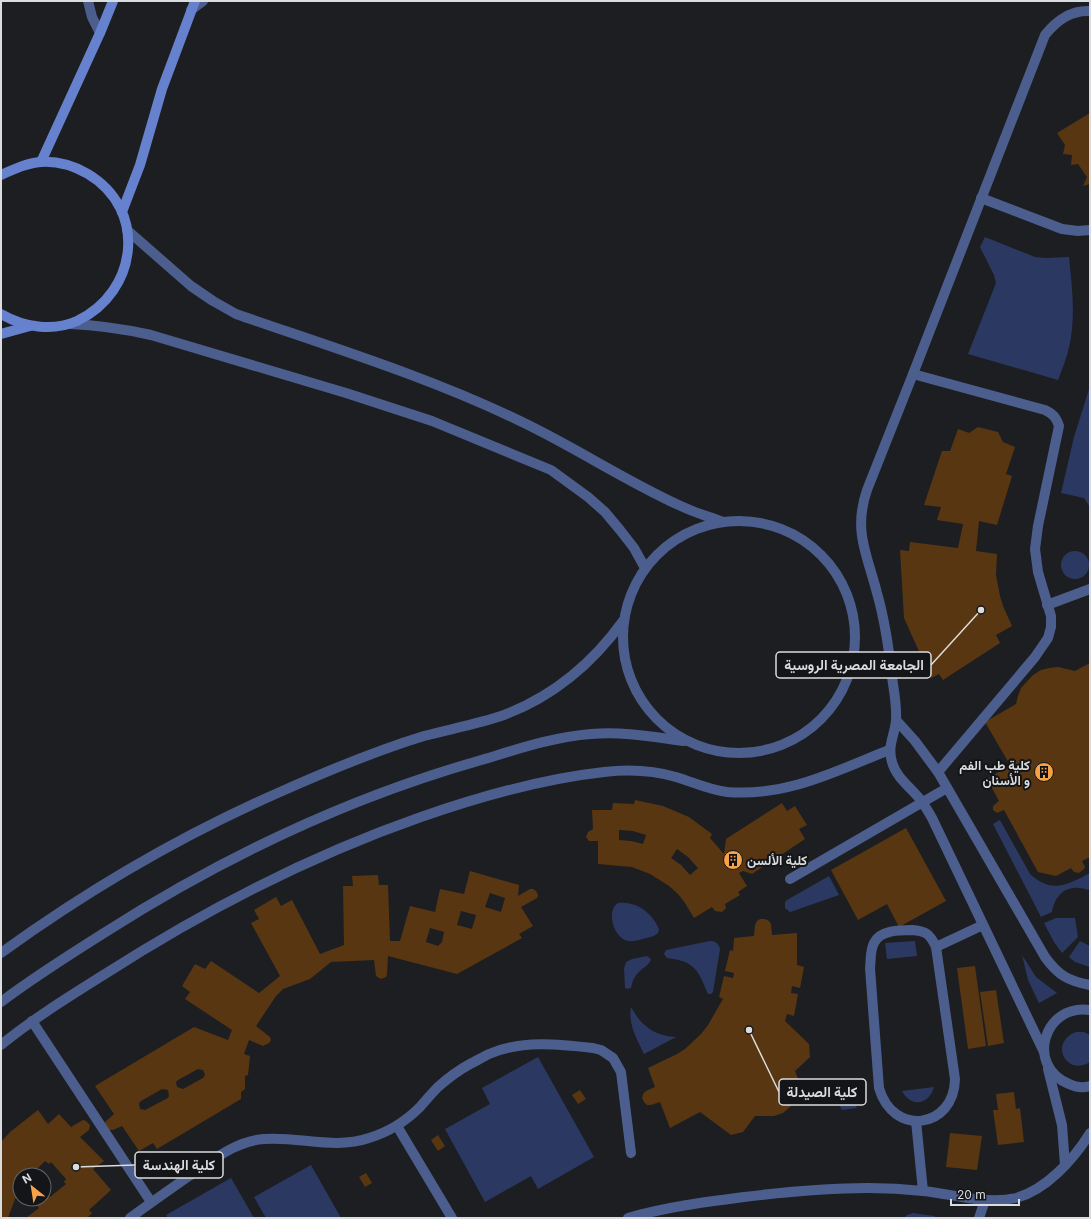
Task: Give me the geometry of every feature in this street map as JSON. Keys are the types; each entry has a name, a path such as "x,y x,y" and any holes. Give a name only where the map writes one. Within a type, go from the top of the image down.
{"street":[{"path":"88,1 92,16 100,33"},
{"path":"41,162 113,1"},
{"path":"122,212 140,165 162,89 193,6 204,1"},
{"path":"1065,1165 1062,1125 1044,1052 932,818 922,803 898,775 891,761 889,750 896,720 892,678 886,635 877,594 862,542 860,516 862,502 1045,35 1063,18 1074,13 1090,11"},
{"path":"1,175 18,167 41,162 61,163 80,170 97,180 111,194 122,212 127,230 128,250 124,270 116,288 104,303 88,316 70,324"},
{"path":"981,198 1062,229 1078,231 1090,230"},
{"path":"127,230 192,286 213,301 236,314 413,376 467,397 571,446 666,499 685,508 723,522"},
{"path":"1,314 13,321 30,326 50,327 70,324 97,325 151,334 346,393 432,421 551,470 570,482 605,512 634,548 645,568"},
{"path":"1,334 30,326"},
{"path":"913,374 1045,410 1052,413 1059,426 1038,526 1035,549 1038,572 1051,616 1051,627 1048,638 1036,657 938,772"},
{"path":"1,1002 60,960 173,891 232,859 293,829 394,788 446,770 562,737 593,733 624,733 684,741 716,752 750,754 783,746 812,729 836,704 851,674 857,640 853,607 840,576 818,550 790,531 757,522 723,522 693,530 666,546 645,568 631,593 623,621 623,650 629,678 642,703 661,725 684,741"},
{"path":"1047,605 1090,589"},
{"path":"1,953 69,906 142,862 186,838 278,792 374,753 423,737 503,715 533,702 571,678 608,642 623,621"},
{"path":"896,720 915,741 938,772 1045,957 1054,969 1066,978 1090,985"},
{"path":"1,1045 32,1021 151,944 232,899 322,856 401,824 452,806 534,783 622,770 659,772 709,788 727,792 779,790 811,781 889,750"},
{"path":"790,879 947,788"},
{"path":"936,948 983,925"},
{"path":"901,930 924,931 932,938 936,948 955,1079 955,1089 948,1106 942,1112 926,1120 907,1120 899,1117 892,1111 884,1101 880,1088 870,968 871,950 874,941 882,935 891,931 901,930"},
{"path":"1044,1052 1046,1034 1050,1026 1056,1020 1071,1011 1089,1006"},
{"path":"32,1021 151,1202"},
{"path":"130,1218 151,1202 221,1155 245,1142 274,1139 336,1144 368,1139 397,1126 409,1117 438,1087 449,1078 488,1054 516,1046 550,1044 593,1048 601,1050 613,1058 621,1072 631,1153"},
{"path":"1048,1065 1054,1075 1064,1082 1074,1087 1090,1086"},
{"path":"916,1121 923,1191"},
{"path":"397,1126 452,1218"},
{"path":"628,1218 688,1204 783,1193 868,1188 923,1191 985,1200 1015,1198 1029,1194 1042,1186 1065,1165 1090,1134"},
{"path":"979,1218 985,1200"}],"shaded area":[{"path":"985,237 1035,257 1069,257 1073,314 1068,351 1058,380 968,354 996,283 994,275 980,247"},
{"path":"1090,386 1090,507 1084,498 1061,493 1074,437"},
{"path":"1075,551 1085,555 1089,565 1085,575 1075,579 1065,575 1061,565 1065,555"},
{"path":"1000,820 1030,874 1045,884 1060,886 1090,873 1090,888 1088,890 1075,888 1064,891 1056,900 1052,912 1041,917 993,824"},
{"path":"829,876 839,895 790,912 785,908 785,902 787,900"},
{"path":"618,903 631,904 643,909 656,923 659,929 658,933 651,937 634,941 623,939 615,930 612,917 612,911"},
{"path":"1056,918 1075,918 1078,937 1062,953 1054,942 1044,923"},
{"path":"710,941 717,943 720,949 713,992 708,994 698,973 690,964 676,959 667,958 664,954 666,950"},
{"path":"915,941 917,956 887,959 885,943"},
{"path":"1080,941 1090,946 1090,967 1075,962 1069,957"},
{"path":"1022,955 1036,977 1057,993 1039,1003 1028,980"},
{"path":"647,956 651,959 649,963 635,976 631,988 625,988 624,969 626,962 632,959"},
{"path":"631,1007 639,1020 649,1029 662,1035 676,1037 644,1054 632,1026 630,1014"},
{"path":"1076,1032 1084,1032 1090,1035 1090,1062 1082,1065 1074,1065 1068,1062 1064,1057 1062,1050 1063,1043 1068,1037"},
{"path":"538,1057 594,1157 538,1189 531,1176 485,1202 445,1129 490,1104 482,1088"},
{"path":"816,1082 829,1084 840,1089 849,1097 857,1108 842,1110 831,1096 815,1089"},
{"path":"934,1087 928,1098 920,1102 910,1100 902,1091"},
{"path":"311,1165 341,1218 266,1218 254,1197"},
{"path":"231,1178 254,1218 168,1218 166,1215"},
{"path":"913,1213 934,1216 938,1218 904,1218"}],"building":[{"path":"1090,113 1090,184 1083,186 1087,177 1078,164 1071,165 1072,155 1063,154 1065,145 1057,133"},
{"path":"978,427 998,432 1003,442 1015,447 1006,474 1012,476 997,525 979,521 976,551 997,554 996,575 1000,596 1012,626 996,635 1000,643 943,680 939,674 931,678 904,618 900,550 909,551 910,542 958,548 963,524 937,520 941,507 924,505 942,451 950,451 958,429 969,433"},
{"name":"كلية طب الفم و الأسنان","path":"1090,663 1090,857 1082,861 1085,867 1079,873 1074,872 1071,868 1056,876 1038,872 1004,810 997,813 993,810 993,806 999,801 987,779 1010,765 985,722 1016,704 1021,688 1033,675 1041,670 1058,667 1075,671"},
{"name":"كلية الألسن","path":"635,800 663,806 689,817 712,834 710,838 724,854 726,839 782,803 787,811 795,806 807,825 799,829 805,839 752,874 743,871 739,873 747,886 738,892 740,895 725,904 726,908 722,912 715,911 712,907 694,918 678,894 669,886 650,874 632,867 598,864 598,841 589,841 586,837 588,832 593,829 592,810 612,810 613,803 634,804","holes":["619,830 633,831 646,835 643,844 619,840","677,849 688,857 698,868 690,875 681,865 671,858"]},
{"path":"906,828 946,901 899,927 887,904 858,920 831,870"},
{"path":"470,871 519,885 518,896 530,889 533,889 538,895 537,898 521,907 533,926 519,934 522,938 457,974 388,956 387,974 386,977 381,979 376,976 374,960 331,962 310,979 283,989 276,996 256,1026 270,1037 271,1040 263,1046 249,1040 244,1054 250,1056 248,1075 245,1076 245,1089 241,1092 241,1099 157,1149 153,1143 139,1151 122,1126 113,1130 108,1130 105,1122 114,1114 95,1086 194,1027 228,1040 232,1030 185,999 190,992 182,986 195,964 205,969 211,961 259,993 280,976 251,923 259,919 254,910 276,897 281,906 292,900 320,954 344,945 343,886 353,886 352,876 378,875 379,885 388,885 390,941 400,941 410,906 435,912 440,889 464,894","holes":["490,893 505,898 501,912 485,907","461,911 476,915 472,929 457,925","430,928 444,932 442,942 438,946 426,942","198,1069 203,1070 205,1075 203,1078 183,1089 177,1087 176,1082","162,1089 168,1090 168,1098 145,1110 140,1109 139,1103"]},
{"path":"760,919 769,921 771,924 772,935 797,933 797,965 804,967 800,988 792,986 791,993 798,994 794,1016 787,1014 785,1021 809,1044 810,1057 795,1071 799,1081 799,1091 790,1107 783,1113 774,1116 755,1116 743,1132 731,1135 700,1112 670,1128 660,1102 647,1105 642,1098 646,1091 655,1087 648,1068 685,1049 708,1025 723,999 719,997 724,976 733,978 734,973 725,971 730,950 733,951 734,938 754,936 755,925"},
{"path":"975,966 986,1046 968,1049 957,968"},
{"path":"996,990 1004,1043 988,1046 980,992"},
{"path":"580,1090 586,1099 578,1104 572,1095"},
{"path":"1014,1092 1016,1109 1020,1108 1024,1142 998,1145 993,1110 998,1110 996,1094"},
{"path":"38,1110 48,1124 59,1114 71,1127 83,1120 86,1121 90,1125 89,1130 80,1137 104,1161 93,1169 111,1190 89,1210 92,1213 87,1218 26,1218 39,1208 38,1207 52,1207 52,1195 66,1184 64,1182 66,1179 51,1162 49,1164 45,1161 39,1167 12,1167 12,1207 8,1218 1,1218 1,1142 10,1132"},
{"path":"950,1133 982,1136 977,1170 946,1167"},
{"path":"438,1135 445,1146 438,1151 431,1140"},
{"path":"366,1173 372,1183 365,1187 359,1177"}],"place":[{"name":"الجامعة المصرية الروسية","path":"981,610"},
{"name":"كلية طب الفم و الأسنان","path":"1044,772"},
{"name":"كلية الألسن","path":"733,860"},
{"name":"كلية الصيدلة","path":"749,1030"},
{"name":"كلية الهندسة","path":"76,1167"}]}
